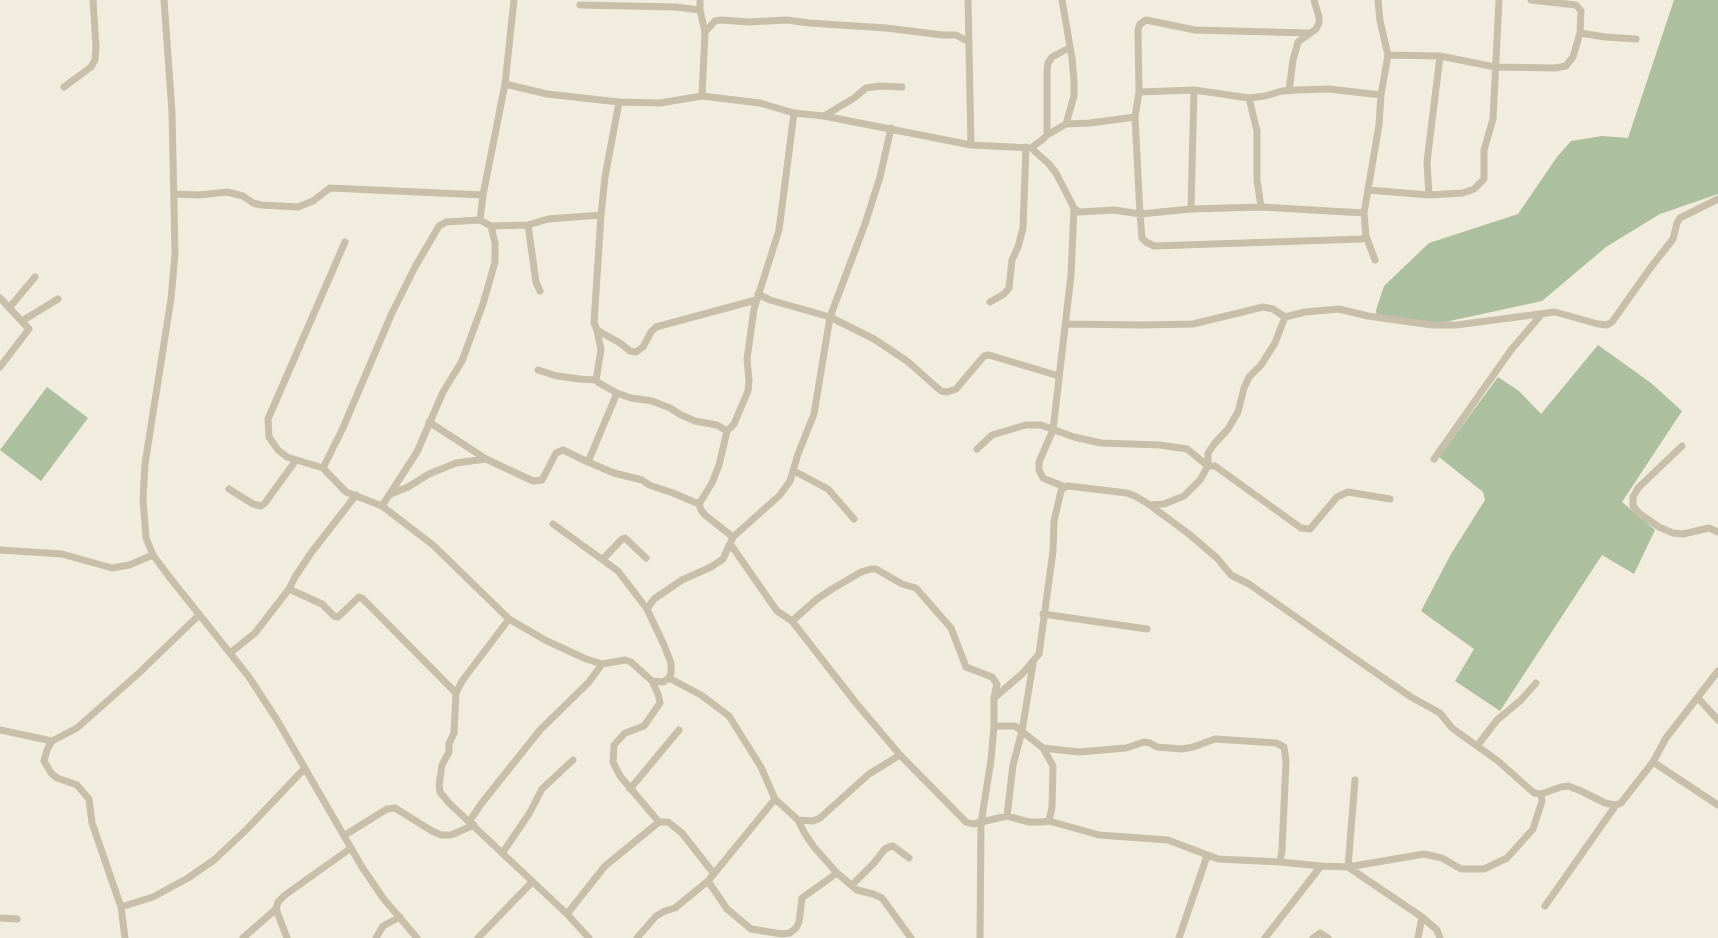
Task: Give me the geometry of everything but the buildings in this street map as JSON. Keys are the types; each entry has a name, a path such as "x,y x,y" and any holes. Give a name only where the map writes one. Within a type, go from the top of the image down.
{"street":[{"path":"64,87 91,67 94,60 96,47 93,0"},
{"path":"164,0 172,112 175,254 171,299 145,464 143,515 146,538 153,555 249,678 278,720 372,882 417,938"},
{"path":"480,220 505,84 513,0"},
{"path":"700,0 705,32 702,96"},
{"path":"968,0 971,145"},
{"path":"1062,0 1072,58 1074,96 1066,124"},
{"path":"1288,91 1298,42 1319,23 1314,0"},
{"path":"1375,260 1366,236 1364,213 1379,125 1380,95 1388,55 1377,0"},
{"path":"1368,190 1429,195 1463,193 1474,189 1484,179 1484,150 1492,119 1499,0"},
{"path":"1388,55 1440,56 1495,67 1555,68 1566,66 1572,57 1580,33 1581,11 1576,5 1532,0"},
{"path":"580,5 623,3 700,10"},
{"path":"705,32 715,21 721,20 749,22 787,20 943,35 956,34 968,24"},
{"path":"1309,33 1195,30 1146,20 1140,24 1138,30 1139,92 1135,117 1142,238 1154,246 1362,239 1366,236"},
{"path":"1580,33 1635,39"},
{"path":"956,34 969,42"},
{"path":"1047,135 1048,63 1052,57 1069,48"},
{"path":"1429,195 1427,162 1440,56"},
{"path":"505,84 547,94 620,102 660,103 702,96 760,103 794,112 891,128 971,145 1028,148 1066,124 1135,117"},
{"path":"824,116 866,88 902,87"},
{"path":"1139,92 1194,90 1249,98 1288,91 1329,89 1380,95"},
{"path":"1191,209 1194,90"},
{"path":"1249,98 1257,130 1257,180 1261,207"},
{"path":"596,380 601,350 594,323 601,215 605,177 620,102"},
{"path":"699,504 712,483 719,465 727,431 734,424 748,392 747,359 757,297 778,230 794,112"},
{"path":"647,609 654,599 682,580 723,559 732,541 780,495 790,481 814,414 830,317 865,224 891,128"},
{"path":"1028,148 1048,163 1056,173 1078,212 1114,210 1140,214 1191,209 1261,207 1364,213"},
{"path":"990,302 1004,294 1009,288 1012,260 1023,228 1028,148"},
{"path":"174,194 199,195 227,192 243,196 261,205 298,207 313,201 330,188 483,195"},
{"path":"1066,324 1193,324 1263,307 1273,309 1285,317 1305,312 1339,309 1368,316 1456,325 1555,312 1607,325 1612,322 1672,239 1680,218 1718,199"},
{"path":"1074,208 1071,275 1053,430 1039,462 1039,470 1043,478 1065,487 1091,488 1135,495 1189,534 1217,558 1231,575 1249,584 1411,697 1440,713 1452,728 1498,761 1530,791 1541,794 1568,786 1605,803 1616,805"},
{"path":"323,468 342,430 392,313 439,226 446,222 480,220 491,226 528,225 548,219 601,215"},
{"path":"528,225 536,282 540,291"},
{"path":"382,506 410,465 443,392 462,361 483,304 495,262 495,243 491,226"},
{"path":"345,242 268,419 269,437 278,450 287,457 323,468 346,492 382,506 433,545 509,619 545,640 586,659 602,664 625,660 631,662 652,681 660,703 644,726 625,733 614,745 613,762 620,776 659,822"},
{"path":"9,308 35,277"},
{"path":"597,330 625,348 636,352 643,347 656,327 757,297 830,317 874,339 907,361 941,391 948,392 956,389 984,356 989,355 1059,376"},
{"path":"0,298 29,328 0,367"},
{"path":"22,321 58,299"},
{"path":"1434,459 1505,358 1541,315"},
{"path":"1150,505 1164,504 1184,496 1200,480 1208,466 1208,453 1228,429 1238,412 1249,377 1270,351 1285,317"},
{"path":"538,370 557,376 596,380 617,393 652,401 695,421 717,425 727,431"},
{"path":"588,462 617,393"},
{"path":"429,422 486,459 534,481 542,480 556,453 563,450 614,473 642,480 649,485 699,504 705,515 732,541 777,611 792,621 900,755 966,822 981,823 1007,816 1029,822 1049,820 1099,835 1168,840 1218,859 1348,867 1424,854 1442,858 1461,868 1484,869 1507,858 1533,829 1542,801 1541,794"},
{"path":"978,449 992,435 1026,425 1041,426 1101,443 1160,445 1187,449 1208,466 1215,466 1301,528 1310,529 1337,497 1348,492 1390,499"},
{"path":"1682,446 1638,488 1633,498 1633,506 1640,514 1659,527 1673,533 1683,534 1709,528 1718,531"},
{"path":"390,494 456,463 486,459"},
{"path":"229,489 253,504 261,506 296,460"},
{"path":"794,471 828,489 854,519"},
{"path":"994,698 1023,673 1039,654 1053,551 1054,521 1061,491 1065,487"},
{"path":"230,653 255,633 289,589 311,553 356,495"},
{"path":"553,524 618,571 647,609 664,645 671,673 669,678 663,682 652,681"},
{"path":"603,559 625,538 646,558"},
{"path":"0,550 62,554 112,568 129,566 153,555"},
{"path":"792,621 832,589 861,572 876,569 902,584 916,588 951,628 966,667 992,677 997,684 994,698 991,760 981,823 980,938"},
{"path":"289,589 321,604 338,617 359,597 362,598 456,693"},
{"path":"125,938 121,907 92,823 89,799 77,785 57,778 47,768 44,761 52,741 76,728 139,673 199,615"},
{"path":"1044,615 1147,629"},
{"path":"509,619 462,681 456,693 454,734 449,744 449,752 442,765 440,792 589,938"},
{"path":"1007,816 1013,765 1022,731 1033,662"},
{"path":"345,835 387,809 395,808 441,835 451,835 472,823 481,804 540,730 589,682 602,664"},
{"path":"1545,906 1616,805 1626,798 1653,762 1662,745 1718,671"},
{"path":"669,678 701,695 729,716 761,767 775,799 798,820 804,834 814,847 837,873 857,890 882,898 911,938"},
{"path":"1477,746 1497,720 1521,700 1536,683"},
{"path":"1698,698 1718,720"},
{"path":"994,726 1015,726 1043,748 1053,766 1052,807 1049,820"},
{"path":"0,730 52,741"},
{"path":"630,789 679,730"},
{"path":"1043,748 1079,752 1126,748 1144,742 1157,747 1182,749 1215,739 1276,742 1284,747 1286,761 1280,862"},
{"path":"798,820 813,821 820,818 869,774 900,755"},
{"path":"503,852 529,814 542,789 573,760"},
{"path":"1653,762 1718,805"},
{"path":"121,907 153,897 188,878 214,860 305,768"},
{"path":"1348,867 1355,780"},
{"path":"637,938 656,916 675,908 708,881 775,799"},
{"path":"567,914 605,866 659,822 668,822 682,832 714,874"},
{"path":"852,885 889,847 893,846 909,858"},
{"path":"243,938 276,909 279,902 291,890 351,848"},
{"path":"1179,938 1207,856"},
{"path":"1265,938 1321,866"},
{"path":"1348,867 1422,917 1437,930 1440,938"},
{"path":"751,929 782,934 790,933 799,922 802,898 837,873"},
{"path":"708,881 727,909 760,938"},
{"path":"482,936 532,882"},
{"path":"276,909 286,938"},
{"path":"376,938 383,926 400,917"},
{"path":"1418,938 1422,917"},
{"path":"0,918 17,919"},
{"path":"1313,938 1320,933 1328,938"}],"green space":[{"path":"1674,0 1718,0 1718,194 1660,214 1606,247 1542,301 1436,324 1377,317 1376,310 1384,286 1429,243 1518,214 1557,157 1571,141 1602,136 1628,138"},
{"path":"1598,345 1651,383 1682,411 1622,502 1655,530 1634,574 1602,555 1500,711 1455,681 1474,649 1421,611 1451,554 1485,500 1483,492 1439,457 1498,377 1519,391 1541,414"},
{"path":"47,387 88,418 41,481 0,450"}]}
